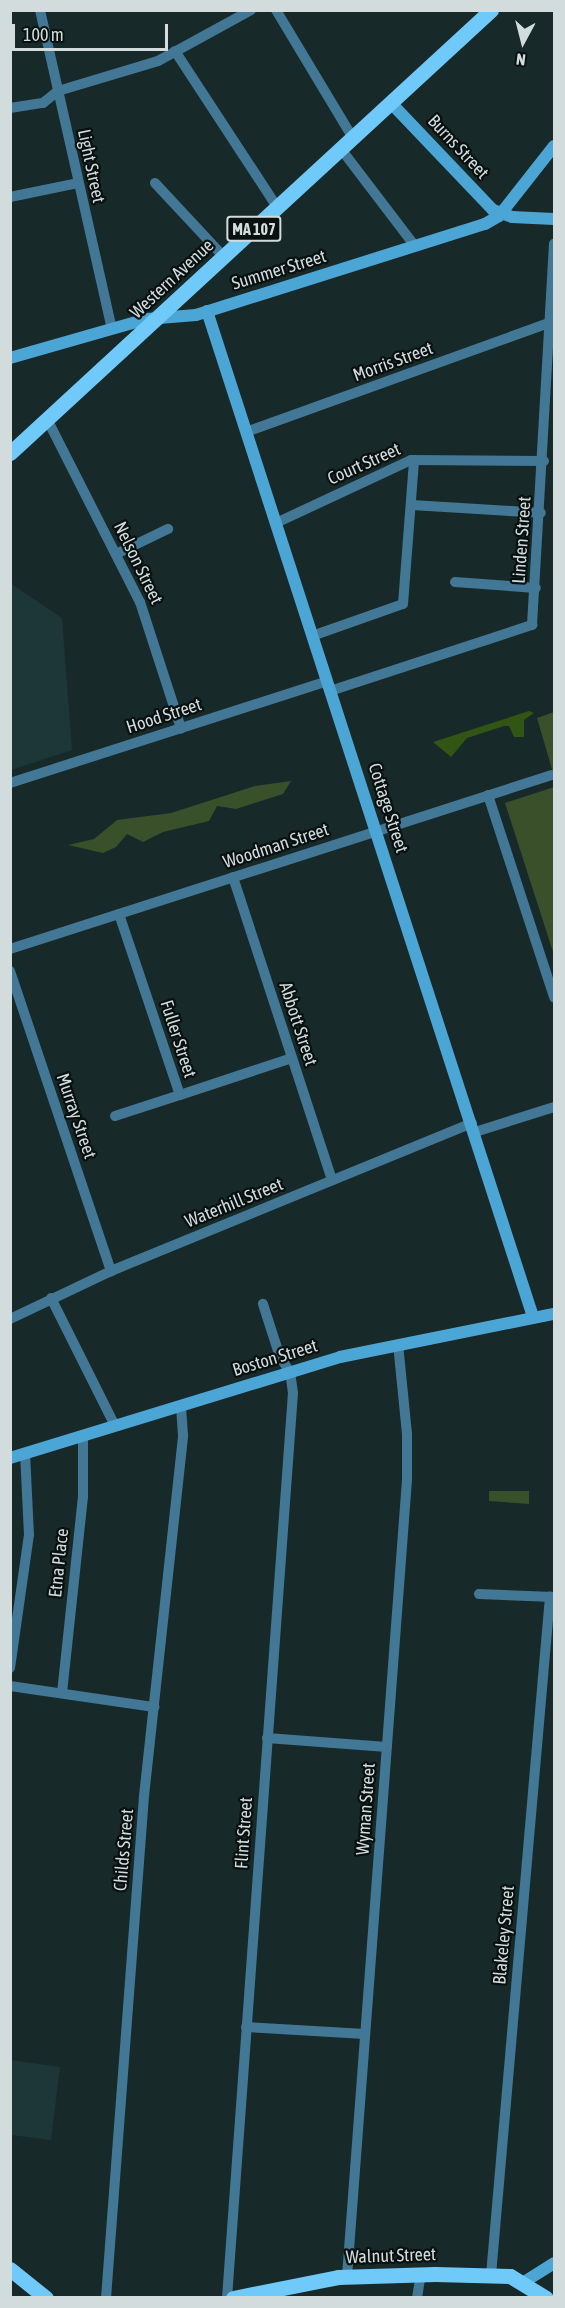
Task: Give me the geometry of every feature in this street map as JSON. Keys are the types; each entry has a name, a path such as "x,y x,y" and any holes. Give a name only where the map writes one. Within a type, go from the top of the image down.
{"main road":[{"name":"Western Avenue","path":"10,453 156,321 491,10"},
{"name":"Burns Street","path":"391,103 486,205 500,214"},
{"path":"500,214 555,146"},
{"path":"500,214 555,219"},
{"name":"Summer Street","path":"10,358 112,329 207,311 485,224 500,214"},
{"name":"Cottage Street","path":"207,311 533,1317"},
{"name":"Boston Street","path":"10,1458 290,1372 398,1344 555,1314"},
{"path":"524,2282 555,2263"},
{"path":"10,2270 46,2298"},
{"name":"Walnut Street","path":"233,2298 347,2276 421,2274 491,2275 524,2282 546,2298"}],"street":[{"name":"Light Street","path":"40,10 112,329"},
{"path":"10,108 43,102 58,91 158,61 251,10"},
{"path":"276,10 353,138"},
{"path":"175,51 278,207"},
{"path":"341,149 416,246"},
{"path":"10,197 78,183"},
{"path":"155,183 224,257"},
{"name":"Linden Street","path":"329,686 529,628 533,622 555,244"},
{"name":"Morris Street","path":"246,432 551,322"},
{"name":"Nelson Street","path":"47,419 147,619 182,728"},
{"path":"312,636 404,604 414,460"},
{"name":"Court Street","path":"276,523 414,460 544,461"},
{"path":"412,505 541,513"},
{"path":"116,554 168,529"},
{"path":"455,582 536,588"},
{"name":"Hood Street","path":"10,783 182,728 329,686"},
{"name":"Woodman Street","path":"10,949 552,775"},
{"path":"488,795 555,997"},
{"name":"Abbott Street","path":"233,877 332,1180"},
{"name":"Fuller Street","path":"119,914 180,1095 292,1058"},
{"name":"Murray Street","path":"10,971 111,1271"},
{"path":"115,1116 180,1095"},
{"name":"Waterhill Street","path":"10,1319 111,1271 332,1180 473,1127 555,1107"},
{"path":"51,1298 115,1426"},
{"path":"263,1304 282,1361 290,1372"},
{"name":"Wyman Street","path":"347,2276 407,1467 398,1344"},
{"name":"Flint Street","path":"227,2298 293,1393 290,1372"},
{"name":"Childs Street","path":"106,2298 154,1707 183,1442 181,1406"},
{"name":"Etna Place","path":"62,1693 83,1496 83,1435"},
{"path":"10,1668 30,1531 25,1453"},
{"path":"479,1594 552,1597"},
{"name":"Blakeley Street","path":"491,2275 552,1597"},
{"path":"10,1686 154,1707"},
{"path":"267,1738 387,1747"},
{"path":"246,2027 365,2034"},
{"path":"417,2298 421,2274"}],"shaded area":[{"path":"10,583 62,618 72,750 11,770"},
{"path":"11,2060 60,2067 51,2140 11,2135"}],"green space":[{"path":"529,711 534,713 524,720 524,737 514,737 509,726 504,726 467,738 451,757 433,742"},
{"path":"554,712 554,776 537,718"},
{"path":"291,781 283,794 236,809 217,806 209,821 163,832 143,842 127,834 116,847 103,853 68,845 94,839 117,820 171,813 255,786"},
{"path":"554,787 554,955 505,803"},
{"path":"489,1491 529,1491 529,1504 489,1501"}]}
